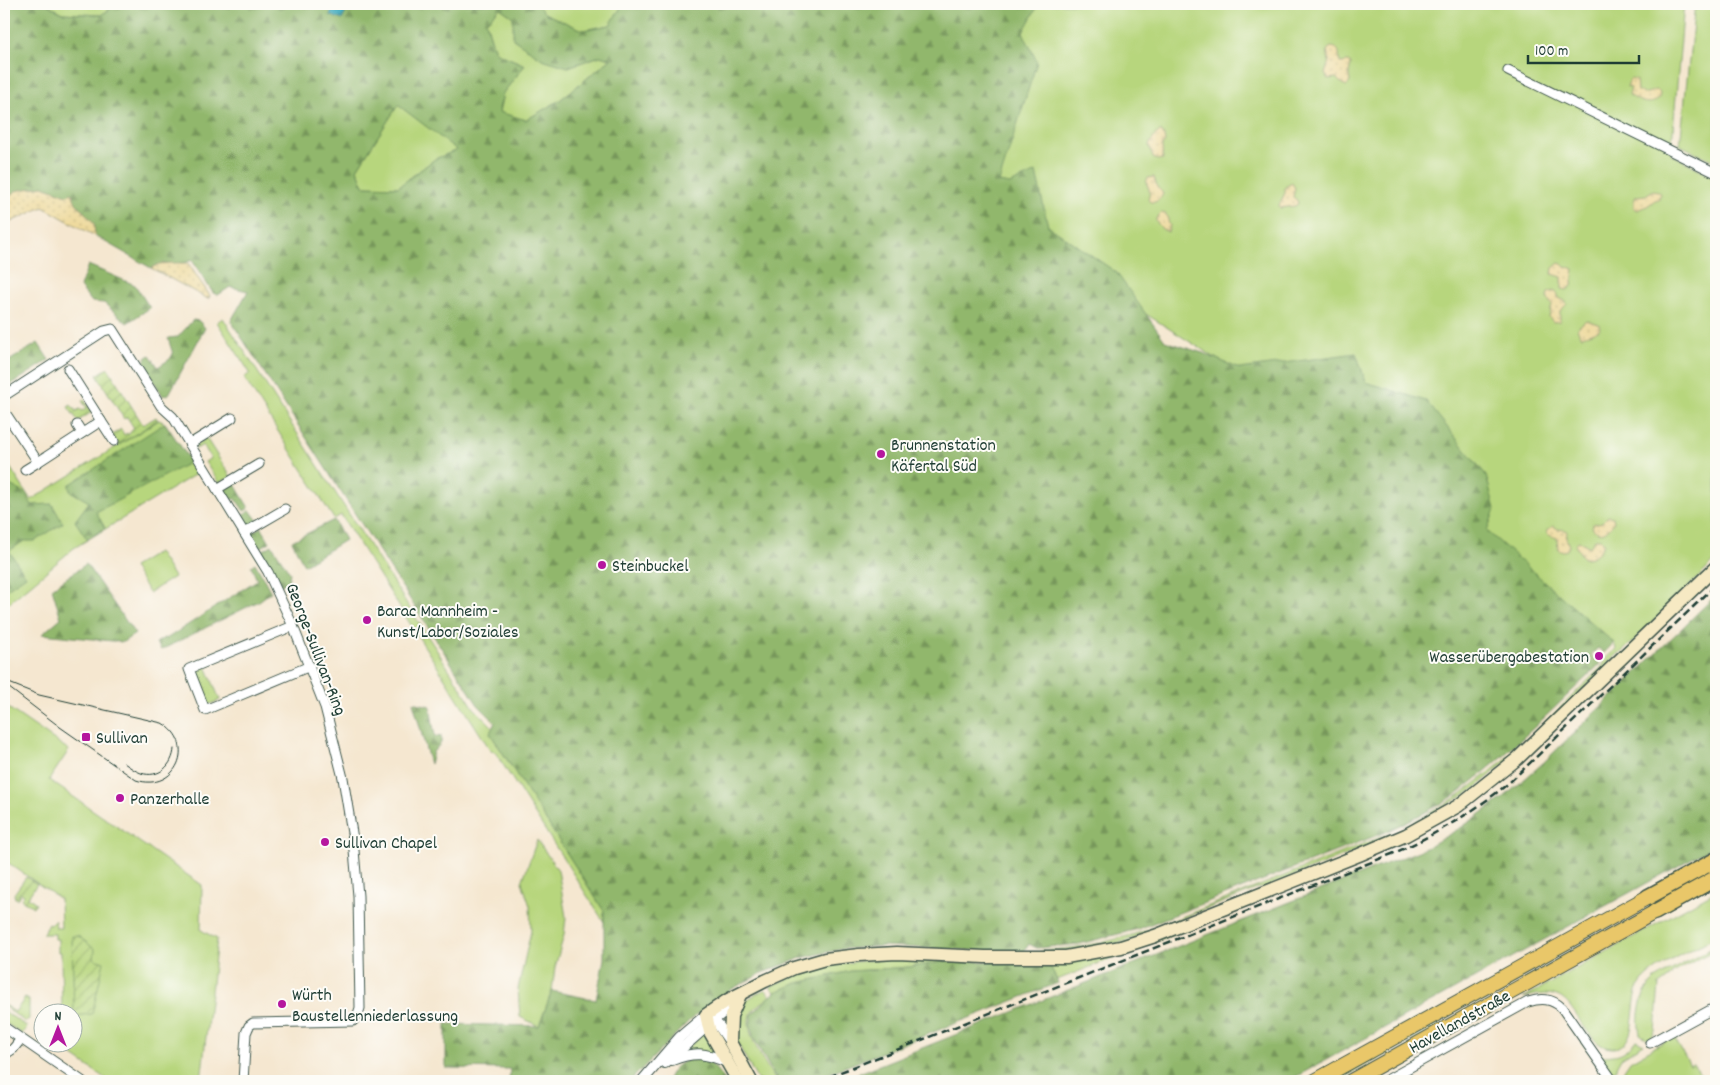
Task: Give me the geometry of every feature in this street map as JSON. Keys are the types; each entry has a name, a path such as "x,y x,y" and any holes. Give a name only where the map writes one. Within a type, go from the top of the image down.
{"highway":[{"path":"1315,1081 1716,860"},
{"path":"1350,1081 1716,878"},
{"path":"1362,1081 1376,1067"}],"main road":[{"path":"738,1081 710,1032 710,1020 728,1000 738,998 761,983 794,968 825,959 859,955 897,953 994,958 1066,957 1121,947 1155,936 1359,855 1433,821 1483,788 1517,759 1716,567"},
{"path":"738,998 731,1016 730,1042 751,1081"}],"street":[{"path":"1508,71 1716,173"},
{"name":"George-Sullivan-Ring","path":"4,396 104,330 112,329 161,406 173,417 268,572 310,666 323,702 333,736 354,839 358,896 360,1008 353,1021 252,1023 246,1033 243,1081"},
{"path":"68,369 114,441"},
{"path":"4,411 38,462"},
{"path":"190,444 232,418"},
{"path":"25,470 101,421"},
{"path":"77,424 82,433"},
{"path":"63,433 68,442"},
{"path":"48,443 54,452"},
{"path":"217,489 259,464"},
{"path":"244,533 285,509"},
{"path":"293,626 189,669 205,710 310,666"},
{"name":"Havellandstraße","path":"1385,1081 1535,999 1552,1000 1562,1008 1613,1081"},
{"path":"1650,1043 1716,1007"},
{"path":"710,1020 719,1026 730,1042"},
{"path":"644,1079 666,1062 710,1020"},
{"path":"644,1079 680,1037 710,1020"},
{"path":"4,1027 82,1081"},
{"path":"4,1055 21,1040"},
{"path":"666,1062 685,1055 702,1053 727,1062"}],"green space":[{"path":"4,4 47,4 62,13 101,15 118,4 536,4 546,14 583,30 610,25 623,4 1039,4 1023,32 1037,62 999,182 1010,184 1036,172 1048,226 1116,272 1165,341 1203,353 1240,369 1356,353 1366,382 1426,401 1486,475 1495,509 1487,531 1614,643 1604,653 1598,648 1591,655 1600,664 1498,760 1462,790 1444,802 1388,831 1138,929 1079,944 1037,948 1029,944 1023,953 884,946 842,949 801,958 762,973 732,989 691,1019 630,1081 509,1081 510,1069 446,1068 446,1024 539,1026 552,991 596,1000 604,959 604,911 490,733 495,722 478,705 231,321 248,291 230,287 218,295 213,293 192,260 182,263 161,264 151,268 95,236 94,223 76,203 67,195 43,186 15,191 4,203","holes":["500,8 513,17 513,39 542,59 568,67 600,56 611,59 560,100 526,120 499,112 503,93 525,65 495,52 486,22","398,105 457,150 435,159 398,187 364,186 357,169"]},
{"path":"47,4 118,4 101,15 62,13"},
{"path":"536,4 623,4 610,25 583,30 546,14"},
{"path":"1021,4 1684,4 1671,154 1716,178 1716,560 1528,743 1473,790 1407,829 1404,827 1469,788 1538,730 1602,667 1607,657 1616,649 1614,643 1372,457 915,168"},
{"path":"1695,4 1716,4 1716,162 1680,145"},
{"path":"500,8 513,17 568,67 600,56 611,59 560,100 526,120 499,113 503,93 525,65 495,52 486,22"},
{"path":"398,105 458,150 435,159 398,187 364,186 357,169"},
{"path":"88,265 135,285 150,308 127,323 104,303 92,302 80,287"},
{"path":"223,318 474,708 493,727 490,733 604,911 604,922 495,752 491,751 341,515 334,519 244,378 250,373 217,322"},
{"path":"193,320 199,321 205,328 169,394 163,396 144,365 145,359 150,355 158,367 170,359 173,354 168,338 178,337"},
{"path":"38,343 49,360 4,389 4,364"},
{"path":"108,368 143,425 156,417 158,420 118,445 112,435 121,429 124,435 127,433 128,435 134,428 127,417 124,419 97,375"},
{"path":"84,399 92,412 78,421 68,407 71,405 76,411 80,409 82,411 87,408 82,401"},
{"path":"159,420 165,423 191,462 196,474 74,548 4,607 4,458 31,500"},
{"path":"165,423 191,462 96,512 105,528 87,539 75,521 89,502 70,491 69,485"},
{"path":"206,438 231,477 219,483 205,462 211,458 203,445 196,449 196,445"},
{"path":"4,482 25,493 32,505 52,504 63,523 35,541 24,541 9,551 26,576 4,591"},
{"path":"234,483 249,508 244,511 235,498 230,501 223,490"},
{"path":"250,510 258,521 245,527 239,517"},
{"path":"334,520 345,540 304,565 292,541"},
{"path":"261,527 270,542 258,549 251,533"},
{"path":"272,545 290,573 288,582 280,586 260,552"},
{"path":"158,552 174,577 149,593 133,567"},
{"path":"255,563 271,592 259,601 161,650 156,643 164,638 166,639 257,580 251,566"},
{"path":"86,564 135,634 123,642 42,634 61,618 52,588"},
{"path":"1716,595 1716,845 1288,1081 839,1081 1426,848 1462,827 1503,798 1543,763"},
{"path":"206,666 220,700 209,705 206,703 194,673 195,670"},
{"path":"413,702 430,706 435,737 441,736 441,743 433,752 430,764"},
{"path":"4,705 69,750 49,780 202,885 201,930 217,939 201,1081 109,1081 67,1052 82,1052 82,1002 62,1002 61,952 58,952 58,939 55,939 55,934 43,934 48,924 50,925 55,920 56,928 61,928 60,899 4,860"},
{"path":"1391,833 1391,837 1126,941 1087,949 1042,953 1041,951 1098,943 1154,928"},
{"path":"537,840 558,870 566,917 564,935 555,967 552,991 539,1026 520,1017 518,989 531,931 530,906 522,882"},
{"path":"26,877 37,884 28,897 36,903 33,907 21,899 24,895 21,893 17,899 14,894"},
{"path":"1716,891 1716,937 1665,963 1647,976 1637,991 1631,1031 1622,1045 1609,1048 1598,1043 1571,1007 1558,996 1549,994 1523,998"},
{"path":"1192,927 1057,980 1048,962"},
{"path":"72,936 78,936 95,949 94,959 104,962 92,1014 82,1015 82,1002 74,1002"},
{"path":"1716,946 1716,949 1672,973 1671,976 1659,985 1655,1031 1652,1037 1646,1038 1640,1034 1639,1012 1643,997 1650,984 1655,979"},
{"path":"872,960 948,961 909,967 851,971 798,983 775,992 770,987 822,967"},
{"path":"948,961 1048,962 1058,983 809,1081 777,1081 754,1039 750,1025 752,1014 775,992 798,983 851,971 909,967"},
{"path":"765,989 771,996 752,1012 749,1019 749,1027 761,1057 776,1081 758,1081 737,1042 734,1030 739,1009 746,1000"},
{"path":"25,998 29,1000 29,1019 25,1022 4,1005 15,1012"},
{"path":"4,1011 27,1027 22,1034 4,1022"},
{"path":"1439,1022 1440,1024 1337,1081 1333,1081"},
{"path":"704,1031 719,1055 684,1052"},
{"path":"1676,1035 1680,1036 1675,1039 1690,1066 1694,1064 1704,1081 1623,1081 1624,1070 1630,1061"},
{"path":"1636,1040 1644,1044 1621,1058 1613,1076 1599,1056 1620,1054"},
{"path":"694,1058 706,1058 726,1081 667,1081 677,1066"}],"sand":[{"path":"1331,47 1338,50 1340,63 1348,62 1351,64 1350,82 1347,86 1336,78 1328,79 1325,74 1329,61 1327,50"},
{"path":"1630,79 1636,80 1637,90 1642,93 1657,90 1660,93 1659,99 1647,103 1629,95 1631,88 1627,87"},
{"path":"1159,132 1162,132 1165,142 1162,146 1163,159 1158,160 1153,158 1149,145"},
{"path":"1154,177 1157,187 1163,193 1155,202 1150,202 1148,200 1150,192 1146,182 1148,178"},
{"path":"1292,183 1295,188 1293,197 1297,200 1298,204 1280,208 1279,205 1285,193 1285,187"},
{"path":"43,186 67,195 72,193 76,203 94,223 95,236 43,207 4,225 4,203 15,191"},
{"path":"1653,190 1658,191 1660,194 1659,199 1638,210 1634,208 1636,196 1646,195"},
{"path":"1161,213 1166,214 1170,226 1168,232 1162,229 1156,221 1156,218"},
{"path":"188,263 210,296 208,299 151,268 159,264"},
{"path":"1559,263 1574,269 1572,286 1567,290 1562,289 1562,277 1552,274 1553,268"},
{"path":"1553,291 1567,304 1560,311 1560,321 1553,322 1549,317 1552,305 1547,298 1548,293"},
{"path":"1586,320 1599,324 1600,329 1582,336 1580,335 1577,328"},
{"path":"1608,516 1613,517 1614,522 1605,532 1602,533 1592,528 1593,524 1602,522"},
{"path":"1553,526 1566,530 1569,546 1567,550 1558,549 1557,538 1548,535 1547,530"},
{"path":"1595,539 1601,539 1604,543 1601,549 1593,556 1583,558 1575,544 1579,541 1590,547"}],"water":[{"path":"335,4 350,4 342,20 330,15"}],"tram line":[{"path":"4,681 39,695 162,723 173,732 179,742 178,764 171,773 162,779 150,782 136,780 60,727 4,684"},
{"path":"124,763 141,773 154,774 168,765 174,749"}],"railway":[{"path":"818,1081 1392,854 1439,831 1468,813 1510,782 1716,585"}],"place":[{"name":"Brunnenstation Käfertal Süd","path":"881,454"},
{"name":"Steinbuckel","path":"602,565"},
{"name":"Barac Mannheim - Kunst/Labor/Soziales","path":"367,620"},
{"name":"Wasserübergabestation","path":"1599,656"},
{"name":"Sullivan","path":"86,737"},
{"name":"Panzerhalle","path":"120,798"},
{"name":"Sullivan Chapel","path":"325,842"},
{"name":"Würth Baustellenniederlassung","path":"282,1004"}]}
